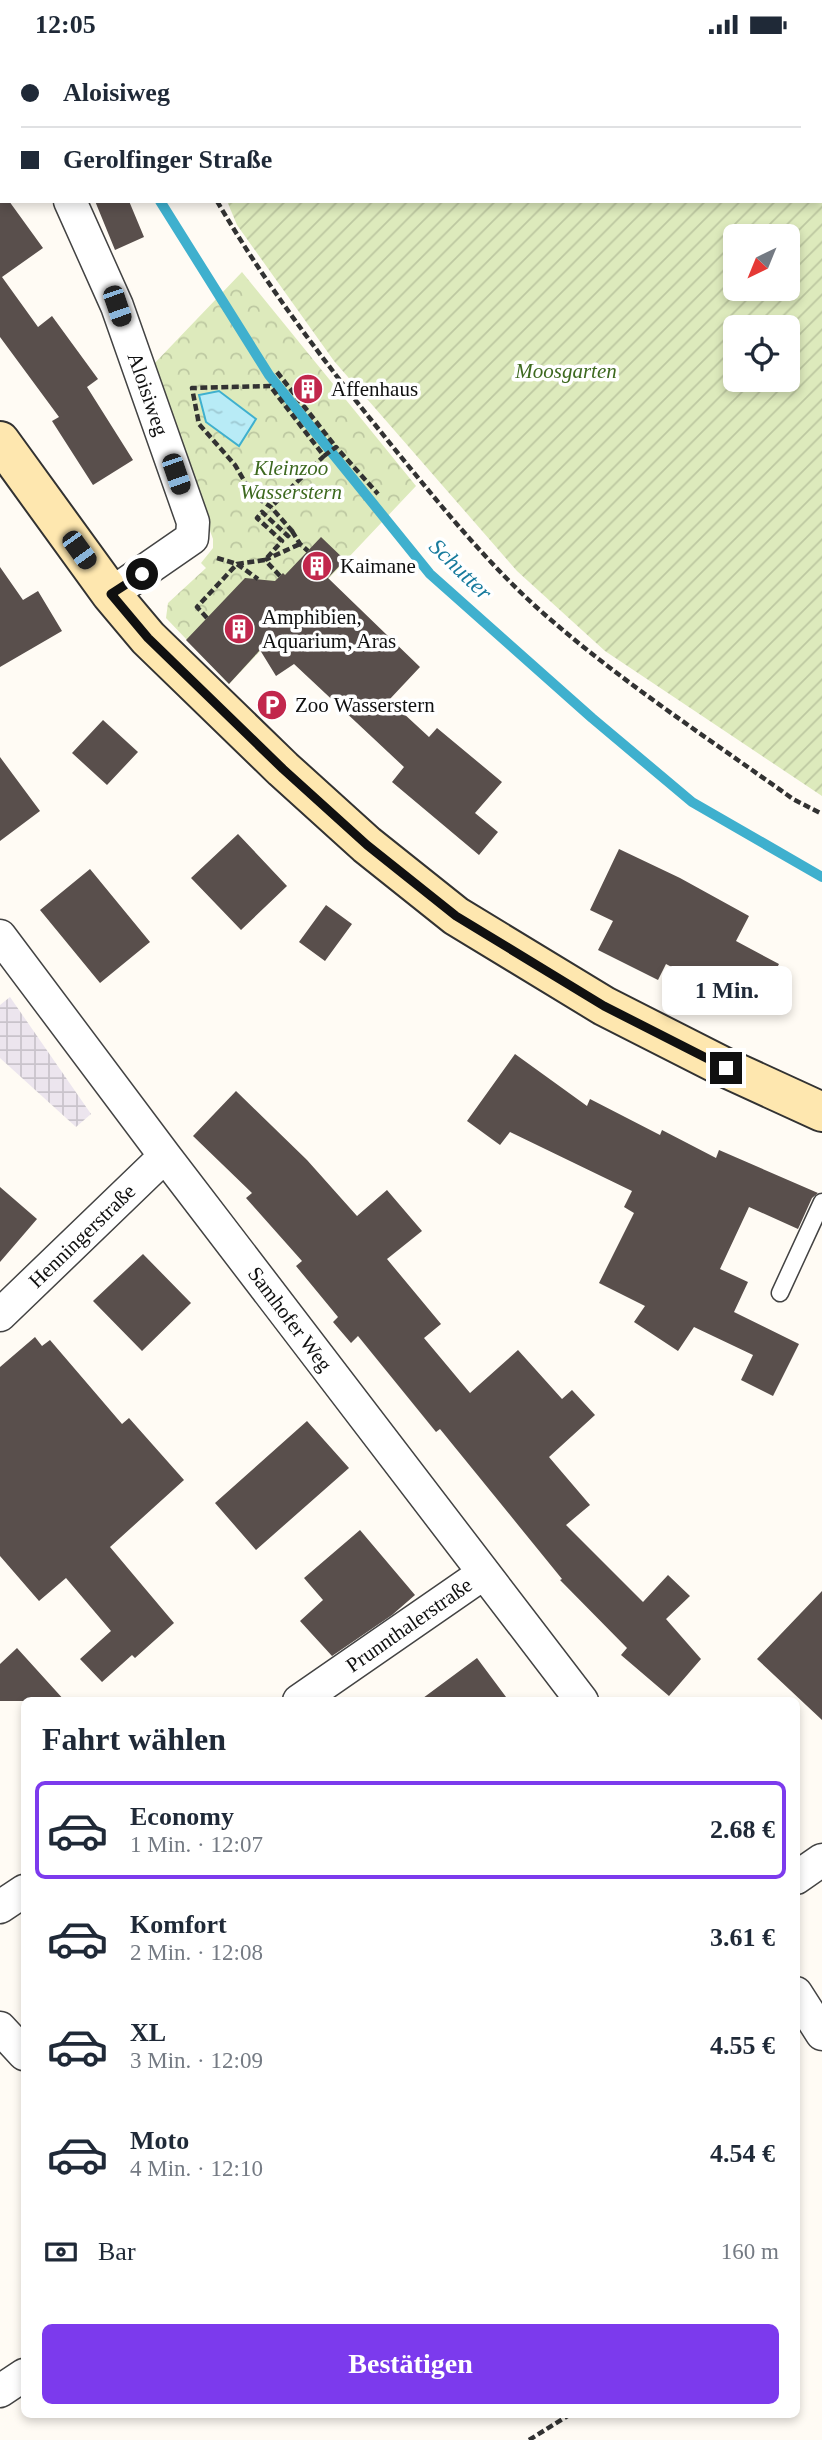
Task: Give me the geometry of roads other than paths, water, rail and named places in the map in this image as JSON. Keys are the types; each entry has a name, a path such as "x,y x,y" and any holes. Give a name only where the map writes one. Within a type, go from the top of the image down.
{"street":[{"name":"Aloisiweg","path":"71,203 117,306 192,522 192,538 111,594"},
{"path":"0,441 111,594 148,638 283,769 367,845 456,916 604,1006 726,1068 822,1112"},
{"name":"Samhofer Weg","path":"0,936 579,1697"},
{"name":"Henningerstraße","path":"0,1315 165,1156"},
{"name":"Prunnthalerstraße","path":"305,1697 484,1573"},
{"path":"800,1875 822,1860"},
{"path":"0,1907 21,1893"},
{"path":"800,1999 822,2033"},
{"path":"0,2028 21,2051"},
{"path":"0,2391 21,2377"}],"lane":[{"path":"780,1293 822,1202"}],"water":[{"path":"219,391 256,419 239,446 206,422 199,395"}],"waterway":[{"name":"Schutter","path":"161,203 269,375 430,574 592,718 692,802 822,877"}],"place":[{"name":"Affenhaus","path":"308,389"},
{"name":"Kaimane","path":"317,566"},
{"name":"Amphibien, Aquarium, Aras","path":"239,629"},
{"name":"Zoo Wasserstern","path":"272,705"}],"park label":[{"name":"Moosgarten","path":"566,371"},
{"name":"Kleinzoo Wasserstern","path":"291,480"}]}
